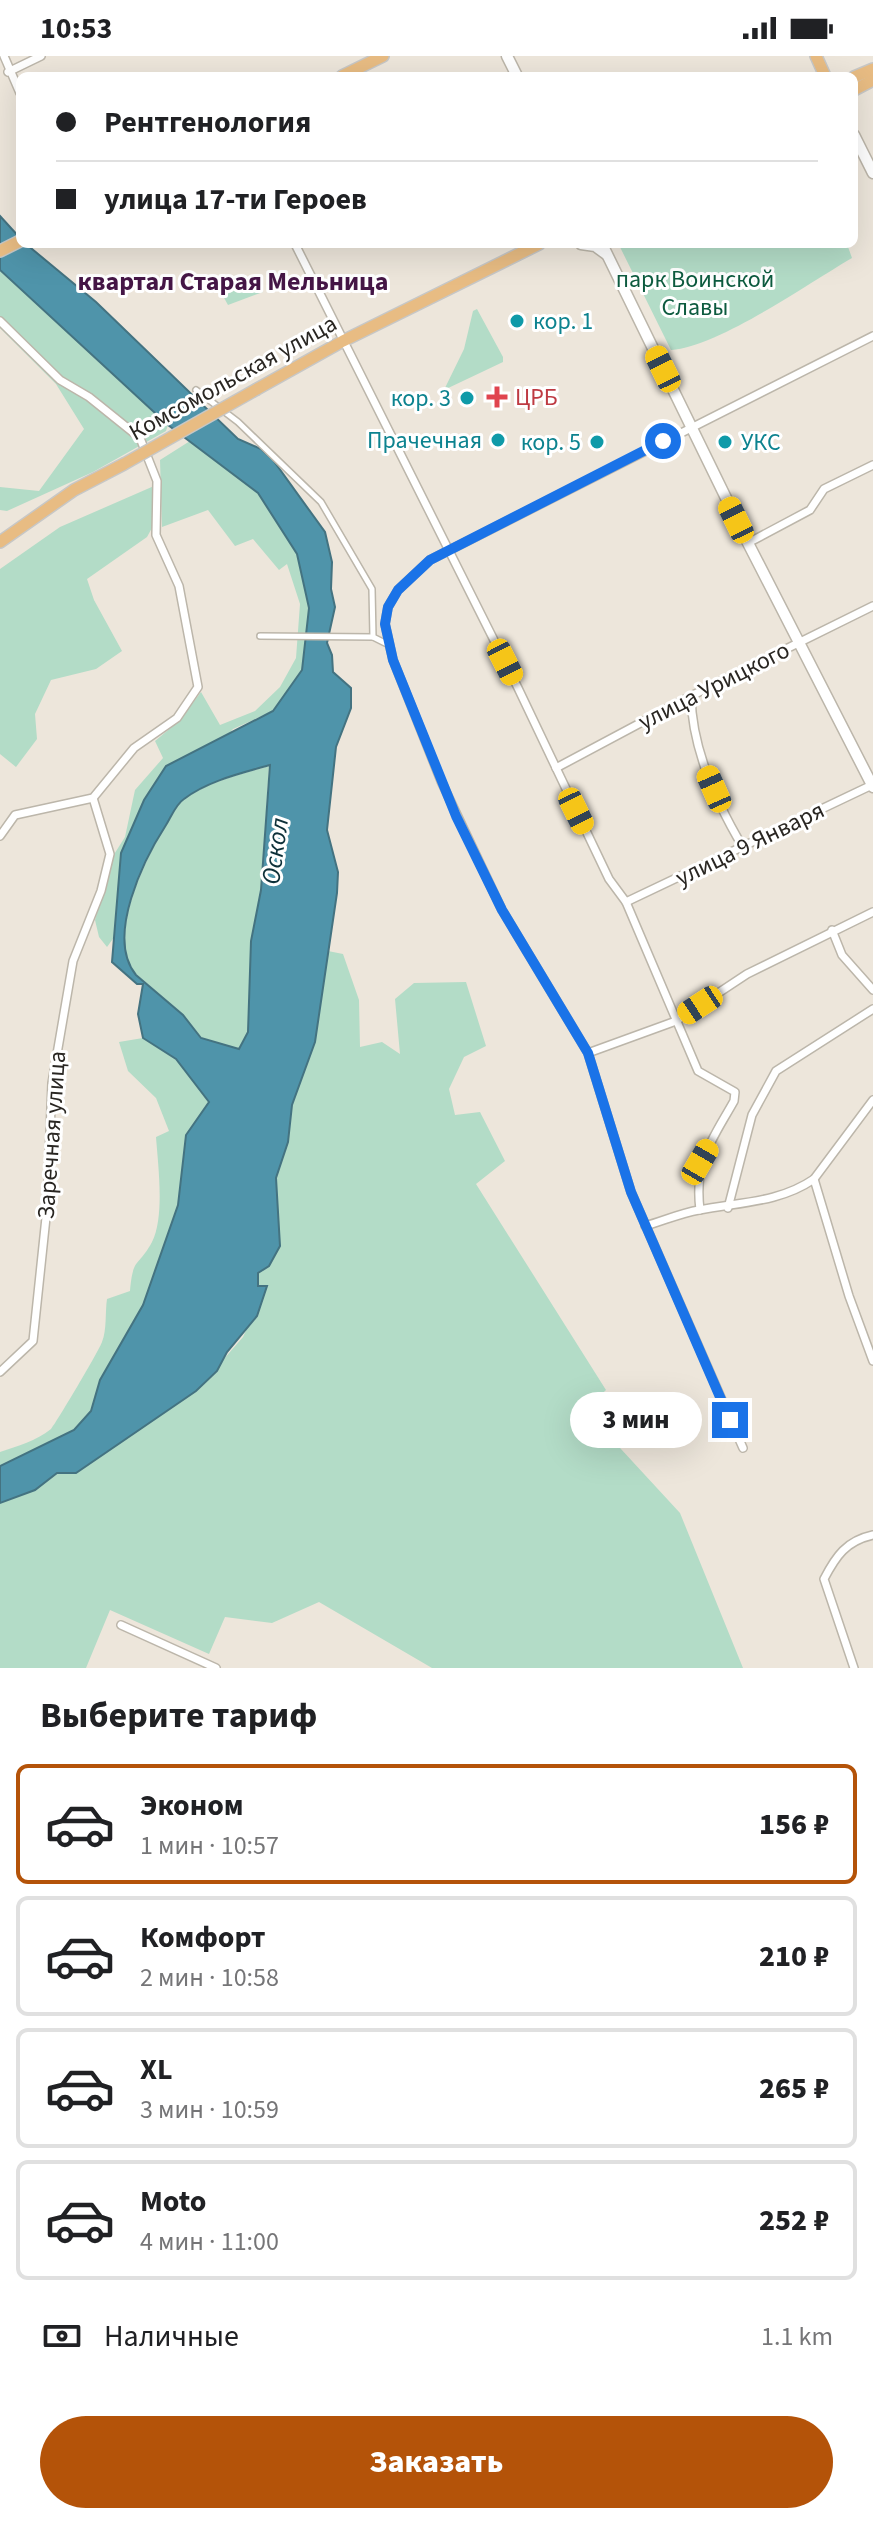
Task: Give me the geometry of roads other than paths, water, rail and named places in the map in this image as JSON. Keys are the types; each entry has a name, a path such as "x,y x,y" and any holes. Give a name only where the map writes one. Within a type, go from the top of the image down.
{"main road":[{"path":"350,72 383,56"},
{"path":"858,143 873,173"},
{"name":"Комсомольская улица","path":"0,542 74,490 343,341 531,248"},
{"path":"609,250 691,427 872,786"}],"street":[{"path":"4,56 16,86"},
{"path":"8,72 41,56"},
{"path":"297,248 609,879 626,902 698,1071 735,1092 734,1101 700,1162 696,1181 700,1210"},
{"path":"0,321 60,380 89,397 140,438 157,481 156,535 182,600 198,687 177,718 134,748 93,798 15,815 0,836"},
{"path":"743,1448 645,1226 588,1053 502,910 441,781 389,645 386,615 398,590 430,560 691,427 790,381 873,336"},
{"path":"196,390 238,422 321,502 372,589 373,637"},
{"path":"748,543 810,510 824,489 873,465"},
{"name":"улица Урицкого","path":"556,768 691,696 873,606"},
{"path":"260,636 373,637 389,645"},
{"path":"691,696 692,718 705,768 744,849"},
{"name":"улица 9 Января","path":"626,902 872,786"},
{"name":"Заречная улица","path":"0,1372 33,1341 47,1208 52,1083 73,961 101,891 110,854 93,798"},
{"path":"588,1053 676,1021 747,974 873,912"},
{"path":"832,930 842,955 873,990"},
{"path":"728,1208 752,1115 776,1071 873,1009"},
{"path":"645,1226 700,1210 728,1208 769,1199 814,1179 871,1102"},
{"path":"871,1102 873,1114"},
{"path":"814,1179 849,1296 873,1361"},
{"path":"854,1668 824,1579 837,1553 856,1539 873,1535"},
{"path":"121,1625 216,1668"}],"water":[{"name":"Оскол","path":"0,216 16,234 16,248 31,248 96,302 238,439 261,449 273,460 325,532 332,562 331,589 335,607 327,643 332,655 333,672 351,688 351,708 336,747 327,830 338,872 337,893 315,1042 292,1105 288,1142 276,1178 280,1246 269,1266 258,1273 258,1286 267,1286 257,1316 227,1352 217,1371 196,1391 76,1473 57,1473 35,1490 0,1503 0,1466 74,1430 91,1411 100,1380 143,1305 178,1205 186,1135 209,1102 176,1059 143,1038 138,1014 143,984 137,984 112,962 121,853 144,800 166,766 273,711 302,670 309,608 297,554 258,493 168,425 0,270","holes":["270,765 261,890 251,941 248,1032 239,1049 201,1038 183,1015 136,975 127,959 126,920 131,898 148,857 181,801 214,782"]}],"place":[{"name":"кор. 1","path":"517,321"},
{"name":"ЦРБ","path":"497,397"},
{"name":"кор. 3","path":"467,398"},
{"name":"Прачечная","path":"498,440"},
{"name":"кор. 5","path":"597,442"},
{"name":"УКС","path":"725,442"}],"district":[{"name":"квартал Старая Мельница","path":"233,281"}],"park label":[{"name":"парк Воинской Славы","path":"695,293"}]}
